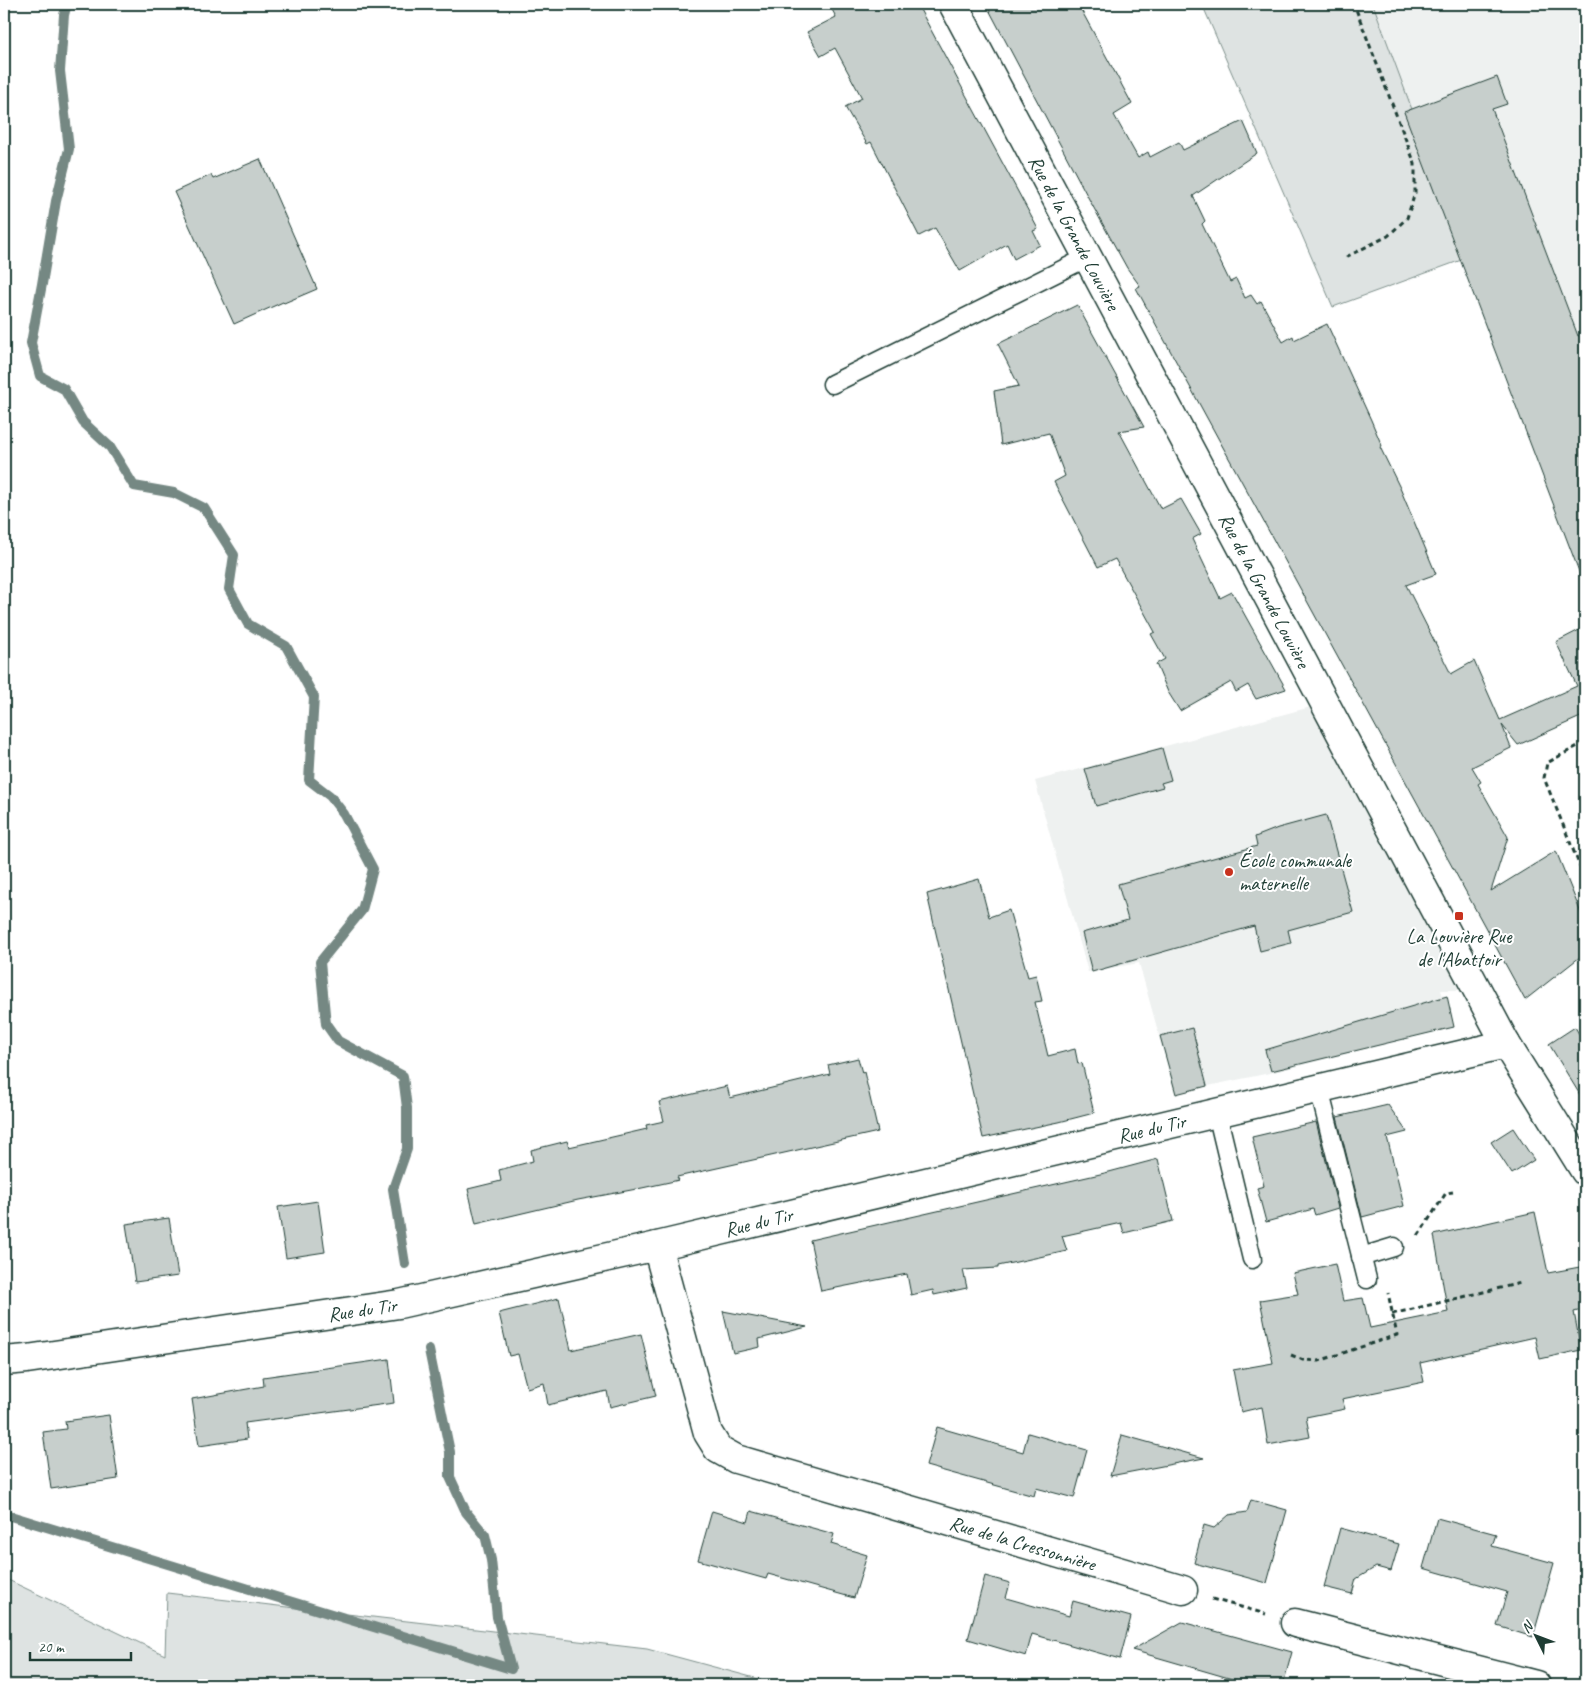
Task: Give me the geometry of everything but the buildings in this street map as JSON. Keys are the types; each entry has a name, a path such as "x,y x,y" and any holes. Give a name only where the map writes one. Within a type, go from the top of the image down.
{"main road":[{"name":"Rue de la Grande Louvière","path":"953,4 1506,1044 1585,1171"},
{"name":"Rue du Tir","path":"4,1361 27,1360 398,1304 658,1246 1506,1044"},
{"name":"Rue de la Cressonnière","path":"658,1246 708,1434 718,1449 736,1459 1183,1590"},
{"path":"1296,1623 1536,1685"}],"lane":[{"path":"832,384 1088,257"},
{"path":"1319,1088 1367,1280"},
{"path":"1217,1113 1252,1259"},
{"path":"1361,1256 1394,1247"}],"path":[{"path":"1346,256 1388,236 1407,218 1416,193 1415,164 1354,4"},
{"path":"1585,742 1546,763 1544,778 1585,879"},
{"path":"1415,1240 1446,1193 1453,1192"},
{"path":"1392,1314 1521,1283"},
{"path":"1292,1355 1303,1360 1319,1361 1397,1335 1386,1285"},
{"path":"1183,1590 1296,1623"}],"shaded area":[{"path":"1202,4 1373,4 1467,258 1333,307"},
{"path":"1372,4 1585,4 1585,573 1411,108"},
{"name":"École communale maternelle","path":"1311,707 1460,990 1441,990 1452,1026 1279,1071 1175,1093 1139,963 1088,972 1035,781"},
{"path":"4,1578 165,1655 167,1593 647,1649 781,1685 4,1685"}],"waterway":[{"path":"67,4 64,15 60,71 69,149 56,201 31,343 40,376 64,389 83,422 110,447 134,486 174,493 204,508 234,555 229,589 248,624 286,646 314,697 309,780 330,796 344,814 373,869 362,910 320,962 326,1024 338,1041 403,1076 407,1108 407,1149 393,1189 405,1264"},
{"path":"4,1514 511,1669 497,1617 491,1560 485,1535 466,1512 450,1477 450,1452 429,1350"}],"place":[{"name":"École communale maternelle","path":"1229,872"},
{"name":"La Louvière Rue de l'Abattoir","path":"1459,916"}]}
